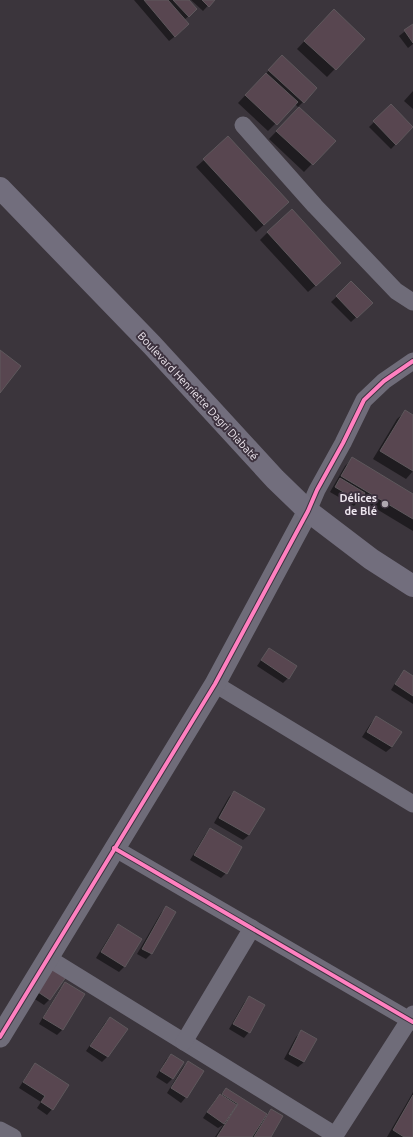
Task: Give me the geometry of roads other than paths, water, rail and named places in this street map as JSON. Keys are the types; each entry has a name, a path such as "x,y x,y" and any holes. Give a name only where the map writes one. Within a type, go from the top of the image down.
{"main road":[{"name":"Boulevard Henriette Dagri Diabaté","path":"0,188 152,345 275,479 308,511 370,560 413,586"}],"street":[{"path":"243,125 315,206 396,291 413,302"},
{"path":"0,1037 214,684 308,511 317,490 343,443 364,400 384,381 413,361"},
{"path":"214,684 413,804"},
{"path":"48,958 335,1136 412,1018 114,848"},
{"path":"184,1042 252,928"},
{"path":"0,1130 13,1137"}],"place":[{"name":"Délices de Blé","path":"385,504"}]}
